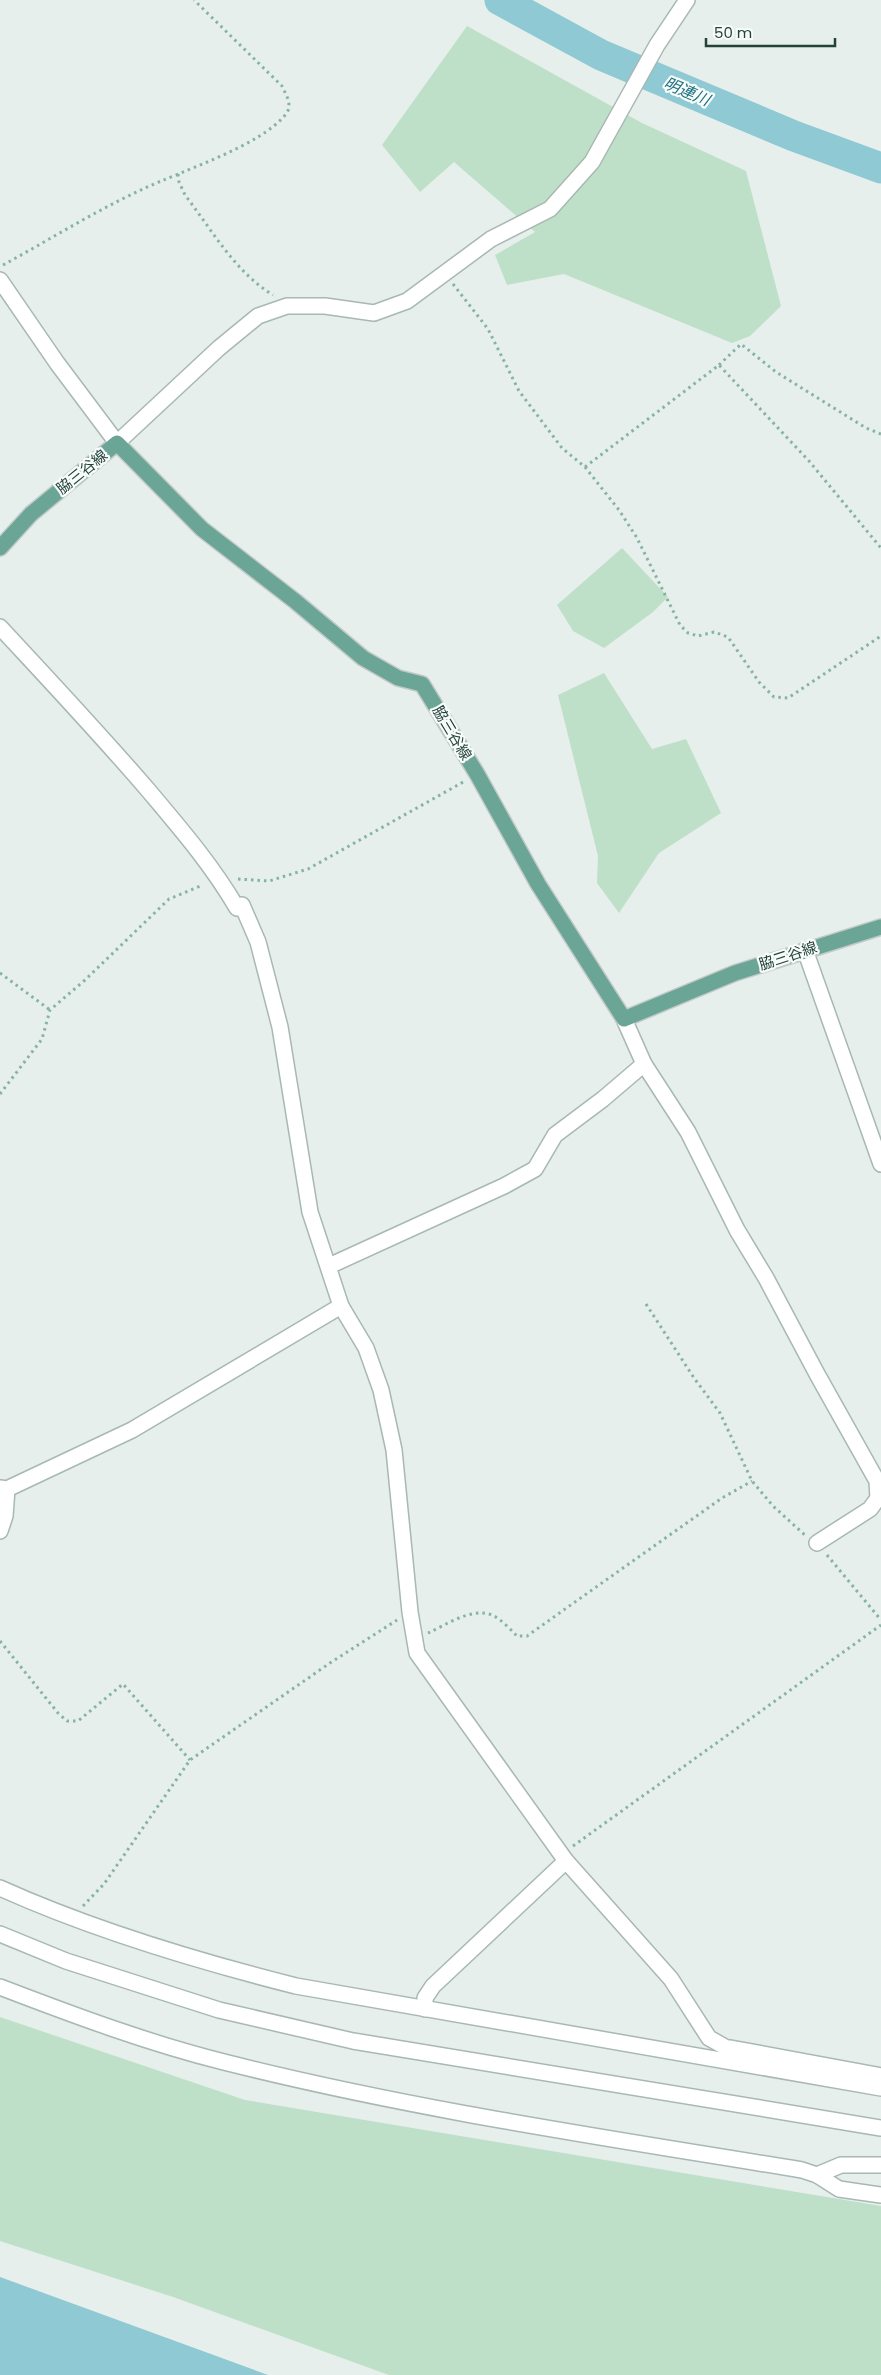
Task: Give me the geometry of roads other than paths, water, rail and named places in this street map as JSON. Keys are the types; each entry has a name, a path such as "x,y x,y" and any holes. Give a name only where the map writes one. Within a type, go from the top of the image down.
{"main road":[{"name":"脇三谷線","path":"0,548 31,514 117,443 202,530 295,601 363,658 398,678 422,684 477,774 538,884 624,1019 735,973 881,927"}],"street":[{"path":"0,280 57,363 117,443 219,348 258,316 287,306 325,306 374,313 407,301 491,239 550,209 592,162 635,88 657,45 687,0"},
{"path":"0,627 113,749 191,840 238,908 242,905 258,942 280,1027 310,1212 341,1306 366,1348 382,1390 394,1450 410,1612 417,1653 564,1857 671,1979 709,2038 725,2048 881,2076"},
{"path":"805,950 881,1164"},
{"path":"624,1019 644,1064 688,1132 737,1230 766,1278 877,1481 878,1498 870,1508 816,1543"},
{"path":"328,1266 504,1186 534,1168 555,1135 603,1100 644,1064"},
{"path":"0,1531 5,1516 4,1488 132,1430 341,1306"},
{"path":"425,2009 425,1998 433,1986 564,1857"},
{"path":"0,1888 72,1917 216,1966 296,1986 881,2088"},
{"path":"0,1934 66,1961 219,2010 353,2041 881,2128"},
{"path":"0,1986 72,2013 222,2062 408,2104 802,2170 817,2175 839,2189 881,2195"},
{"path":"817,2175 841,2164 881,2165"}],"water":[{"path":"0,2277 268,2375 0,2375"}],"waterway":[{"name":"明連川","path":"500,0 601,55 794,136 881,168"}]}
